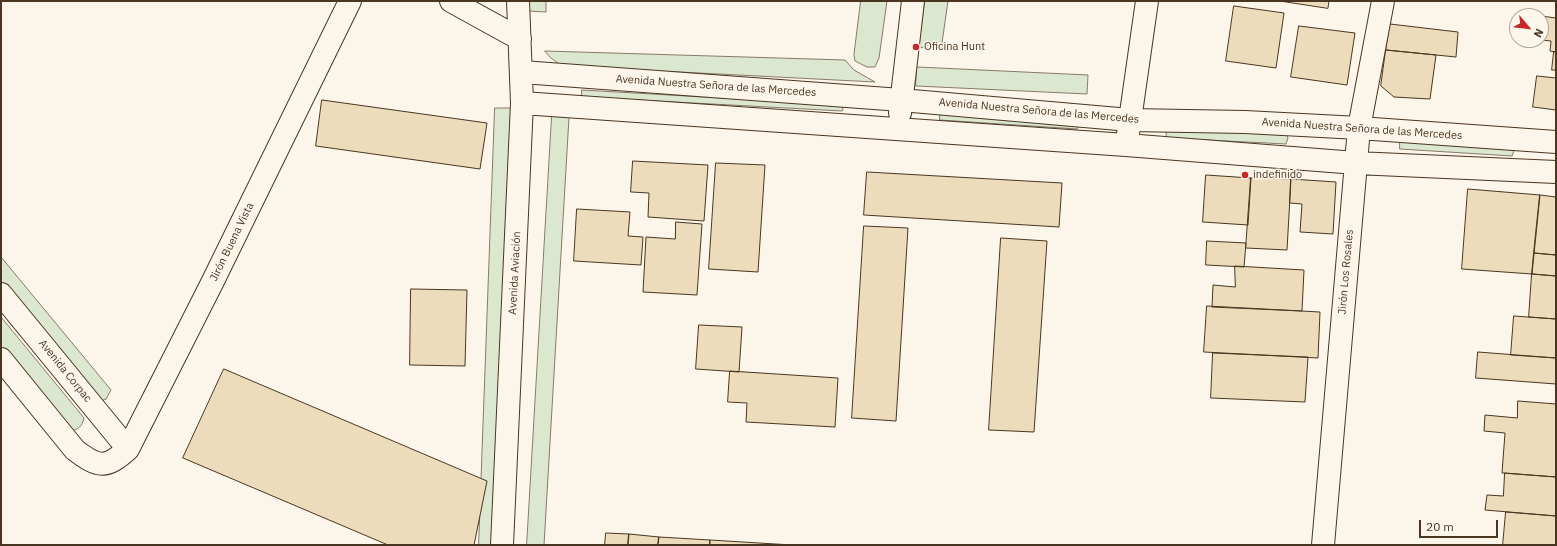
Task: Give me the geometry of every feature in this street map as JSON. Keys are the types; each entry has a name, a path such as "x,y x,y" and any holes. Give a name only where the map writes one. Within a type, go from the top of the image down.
{"street":[{"name":"Jirón Buena Vista","path":"1,359 75,450 89,460 96,463 106,464 116,460 128,449 214,281 350,1"},
{"path":"451,1 520,39"},
{"name":"Avenida Aviación","path":"502,545 522,103 522,72 518,1"},
{"path":"900,130 901,100 913,1"},
{"path":"1126,145 1147,1"},
{"name":"Jirón Los Rosales","path":"1323,545 1359,128 1382,1"},
{"name":"Avenida Nuestra Señora de las Mercedes","path":"522,72 901,100 1130,120 1245,122 1359,128 1556,142"},
{"path":"522,103 1126,145 1356,163 1556,172"},
{"name":"Avenida Corpac","path":"1,294 128,449"}],"green space":[{"path":"527,1 546,1 546,12 528,11"},
{"path":"861,1 887,1 879,58 875,67 867,67 855,61 854,55"},
{"path":"925,1 948,1 941,50 919,47"},
{"path":"545,51 845,60 854,70 875,82 562,66 551,58"},
{"path":"917,67 1088,75 1087,94 916,86"},
{"path":"582,90 842,105 843,110 582,97"},
{"path":"553,99 570,100 544,545 527,545"},
{"path":"495,108 512,108 494,545 479,545"},
{"path":"940,111 1079,125 1077,129 940,120"},
{"path":"1166,130 1286,132 1288,138 1286,144 1167,138"},
{"path":"1400,141 1512,145 1514,151 1512,156 1400,149"},
{"path":"1,257 111,390 106,399 101,401 1,287"},
{"path":"1,317 84,418 79,428 69,431 1,347"}],"building":[{"path":"1280,1 1329,1 1328,8"},
{"path":"1234,6 1284,13 1276,68 1226,61"},
{"path":"1549,17 1556,18 1556,52 1550,51 1551,41 1549,41"},
{"path":"1390,24 1458,32 1456,57 1386,50"},
{"path":"1299,26 1355,33 1347,85 1291,77"},
{"path":"1386,50 1436,55 1430,99 1394,97 1381,86"},
{"path":"1554,52 1556,52 1556,70 1552,70"},
{"path":"1537,76 1556,78 1556,110 1533,107"},
{"path":"322,100 487,123 480,169 316,146"},
{"path":"633,161 708,165 704,221 648,217 649,193 631,192"},
{"path":"716,163 765,165 758,272 709,269"},
{"path":"867,172 1062,183 1059,227 864,215"},
{"path":"1206,175 1251,178 1248,225 1203,222"},
{"path":"1251,178 1291,179 1287,250 1246,248"},
{"path":"1291,179 1336,182 1333,234 1300,232 1302,204 1290,203"},
{"path":"1468,189 1540,195 1532,274 1462,269"},
{"path":"1540,195 1556,197 1556,255 1534,253"},
{"path":"577,209 630,212 628,236 643,237 641,265 574,261"},
{"path":"676,222 702,224 697,295 643,292 646,237 675,239"},
{"path":"864,226 908,228 896,421 852,418"},
{"path":"1001,238 1047,241 1034,432 989,430"},
{"path":"1207,241 1246,243 1244,267 1206,265"},
{"path":"1534,253 1556,255 1556,276 1532,274"},
{"path":"1235,266 1304,270 1302,311 1212,307 1213,285 1235,287"},
{"path":"1532,274 1556,276 1556,319 1529,317"},
{"path":"411,289 467,290 465,366 410,365"},
{"path":"1207,306 1320,312 1318,358 1204,352"},
{"path":"1514,316 1556,319 1556,358 1511,355"},
{"path":"699,325 742,327 739,372 696,369"},
{"path":"1478,352 1556,358 1556,384 1476,378"},
{"path":"1213,353 1308,357 1305,402 1211,398"},
{"path":"224,369 487,481 474,545 388,545 183,458"},
{"path":"730,371 838,378 835,427 746,422 747,403 728,402"},
{"path":"1518,401 1556,404 1556,477 1502,473 1505,433 1484,431 1485,415 1517,418"},
{"path":"1505,473 1556,477 1556,516 1485,510 1487,495 1503,496"},
{"path":"1506,512 1556,516 1556,545 1503,545"},
{"path":"606,533 629,534 628,545 605,545"},
{"path":"629,534 659,537 658,545 628,545"},
{"path":"659,537 710,540 710,545 658,545"},
{"path":"710,540 792,545 710,545"}],"place":[{"name":"Oficina Hunt","path":"916,47"},
{"name":"indefinido","path":"1245,175"}]}
